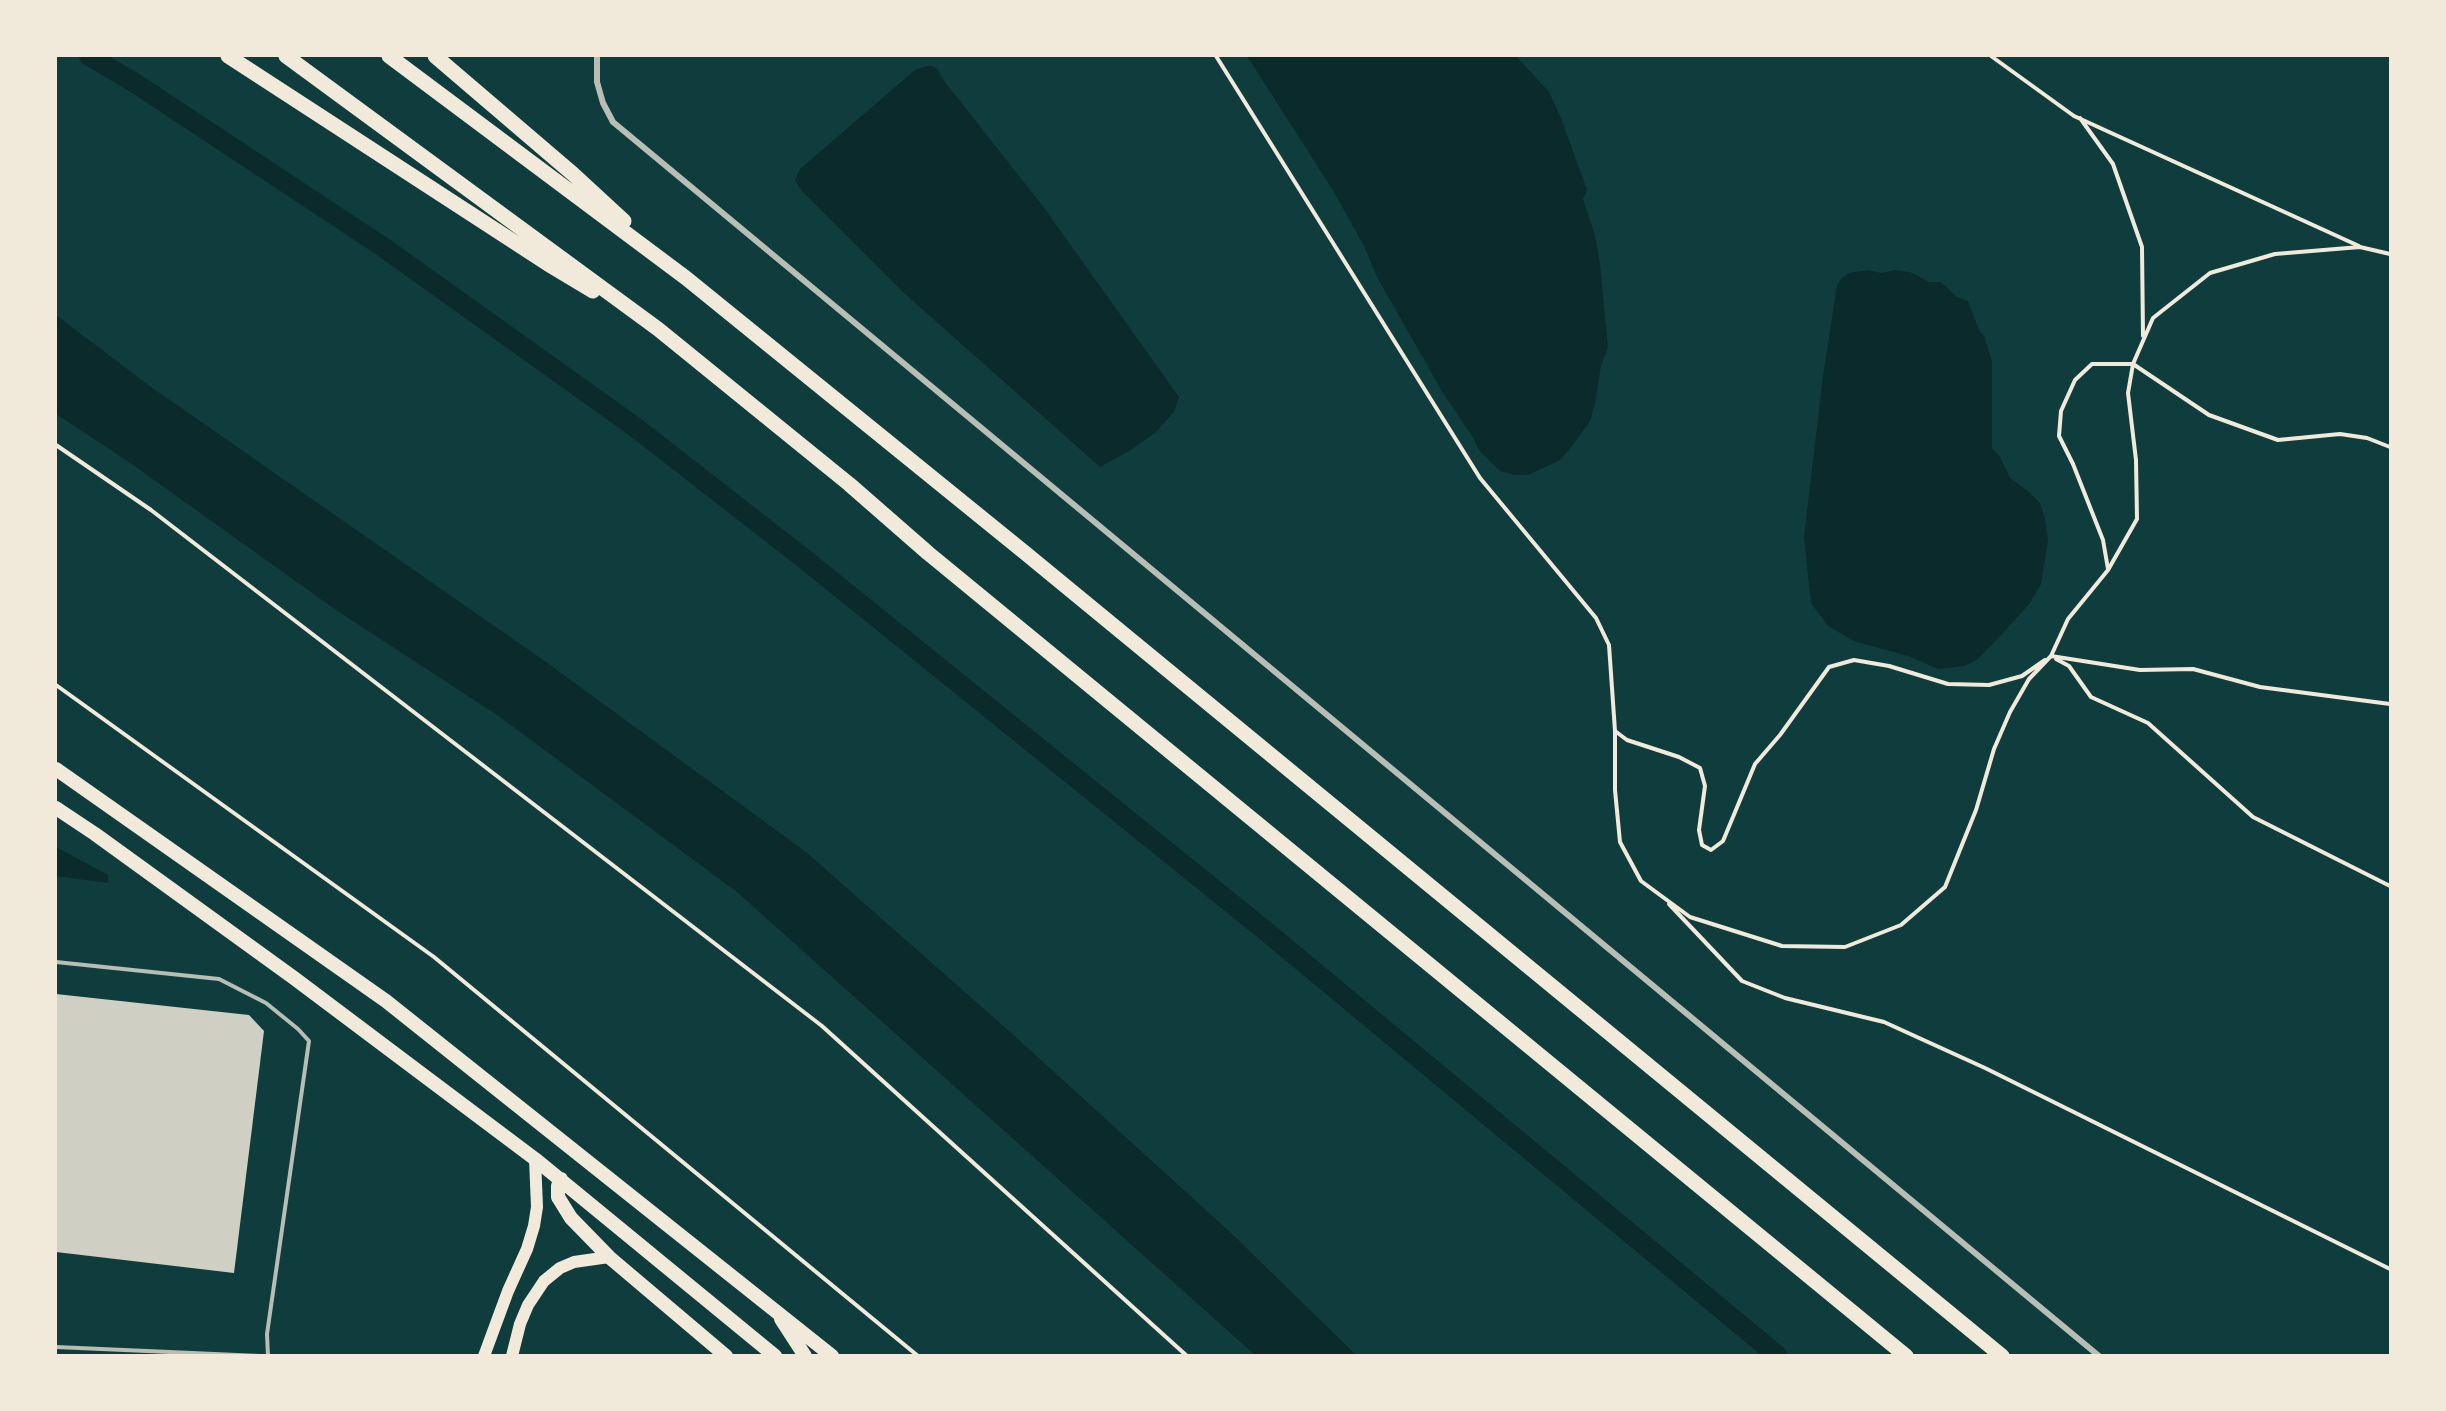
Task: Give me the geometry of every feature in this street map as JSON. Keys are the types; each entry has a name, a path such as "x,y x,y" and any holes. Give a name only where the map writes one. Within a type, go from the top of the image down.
{"highway":[{"path":"228,56 548,264 658,329"},
{"path":"286,56 658,329 1906,1356"},
{"path":"389,56 686,278 1080,597 2002,1356"},
{"path":"435,56 573,174 686,278"},
{"path":"56,769 386,1001 776,1309 832,1356"},
{"path":"56,808 294,978 535,1159 775,1356"},
{"path":"561,1179 558,1186 562,1204 571,1218 609,1257 726,1356"},
{"path":"776,1309 804,1356"}],"main road":[{"path":"484,1353 527,1249 534,1226 537,1207 535,1159"},
{"path":"512,1356 520,1324 528,1305 544,1281 560,1268 574,1262 609,1257"}],"street":[{"path":"597,56 597,82 603,103 613,122 2098,1356"}],"lane":[{"path":"56,962 219,979 266,1003 309,1041 267,1335 268,1356"},
{"path":"56,1347 260,1356"}],"path":[{"path":"1216,56 1480,478 1596,618 1609,645 1615,731 1615,790 1620,842 1641,881 1690,917 1782,946 1845,947 1901,925 1945,887 1976,810 1994,749 2010,712 2029,679 2051,656 2068,619 2108,570 2137,519 2136,460 2128,393 2133,364 2152,318 2210,273 2275,254 2360,247"},
{"path":"1991,56 2080,118 2360,247 2391,254"},
{"path":"2080,118 2113,164 2142,247 2143,339"},
{"path":"2108,570 2103,540 2073,464 2059,436 2061,411 2075,380 2092,364 2133,364 2210,415 2278,440 2340,434 2367,438 2391,447"},
{"path":"56,445 151,510 822,1026 1187,1356"},
{"path":"1615,731 1627,740 1679,757 1700,768 1705,786 1699,830 1702,845 1712,850 1723,841 1755,764 1780,735 1829,667 1854,660 1889,666 1948,684 1989,685 2022,676 2051,656 2140,670 2193,669 2260,687 2391,704"},
{"path":"2051,656 2069,666 2091,697 2148,723 2253,817 2391,886"},
{"path":"56,685 434,957 918,1356"},
{"path":"1662,897 1742,981 1785,998 1884,1022 2006,1078 2391,1269"}],"water":[{"path":"1247,56 1516,56 1549,92 1587,190 1583,199 1595,235 1600,264 1608,348 1601,365 1590,421 1560,460 1528,475 1515,475 1500,471 1478,449 1474,439 1443,393 1377,277 1365,248 1334,192"},
{"path":"933,66 938,70 1045,209 1179,397 1174,412 1155,433 1100,467 904,293 801,190 795,180 800,169 915,70"},
{"path":"1868,270 1881,273 1895,270 1910,272 1929,282 1941,282 1957,297 1968,301 1979,330 1984,336 1992,361 1992,448 2000,457 2010,478 2040,503 2045,519 2048,541 2041,584 2030,603 2003,633 1977,660 1964,666 1938,669 1908,656 1854,641 1828,626 1811,603 1804,537 1823,376 1837,285 1849,273"},
{"path":"56,315 151,387 546,662 806,852 1009,1031 1230,1232 1356,1355 1255,1355 737,892 500,717 336,610 126,460 56,414"},
{"path":"56,847 108,875 108,883 56,876"}],"building":[{"path":"56,994 249,1015 264,1031 234,1273 56,1252"}],"waterway":[{"path":"89,56 135,83 383,247 635,427 807,561 1262,928 1778,1356"}]}
